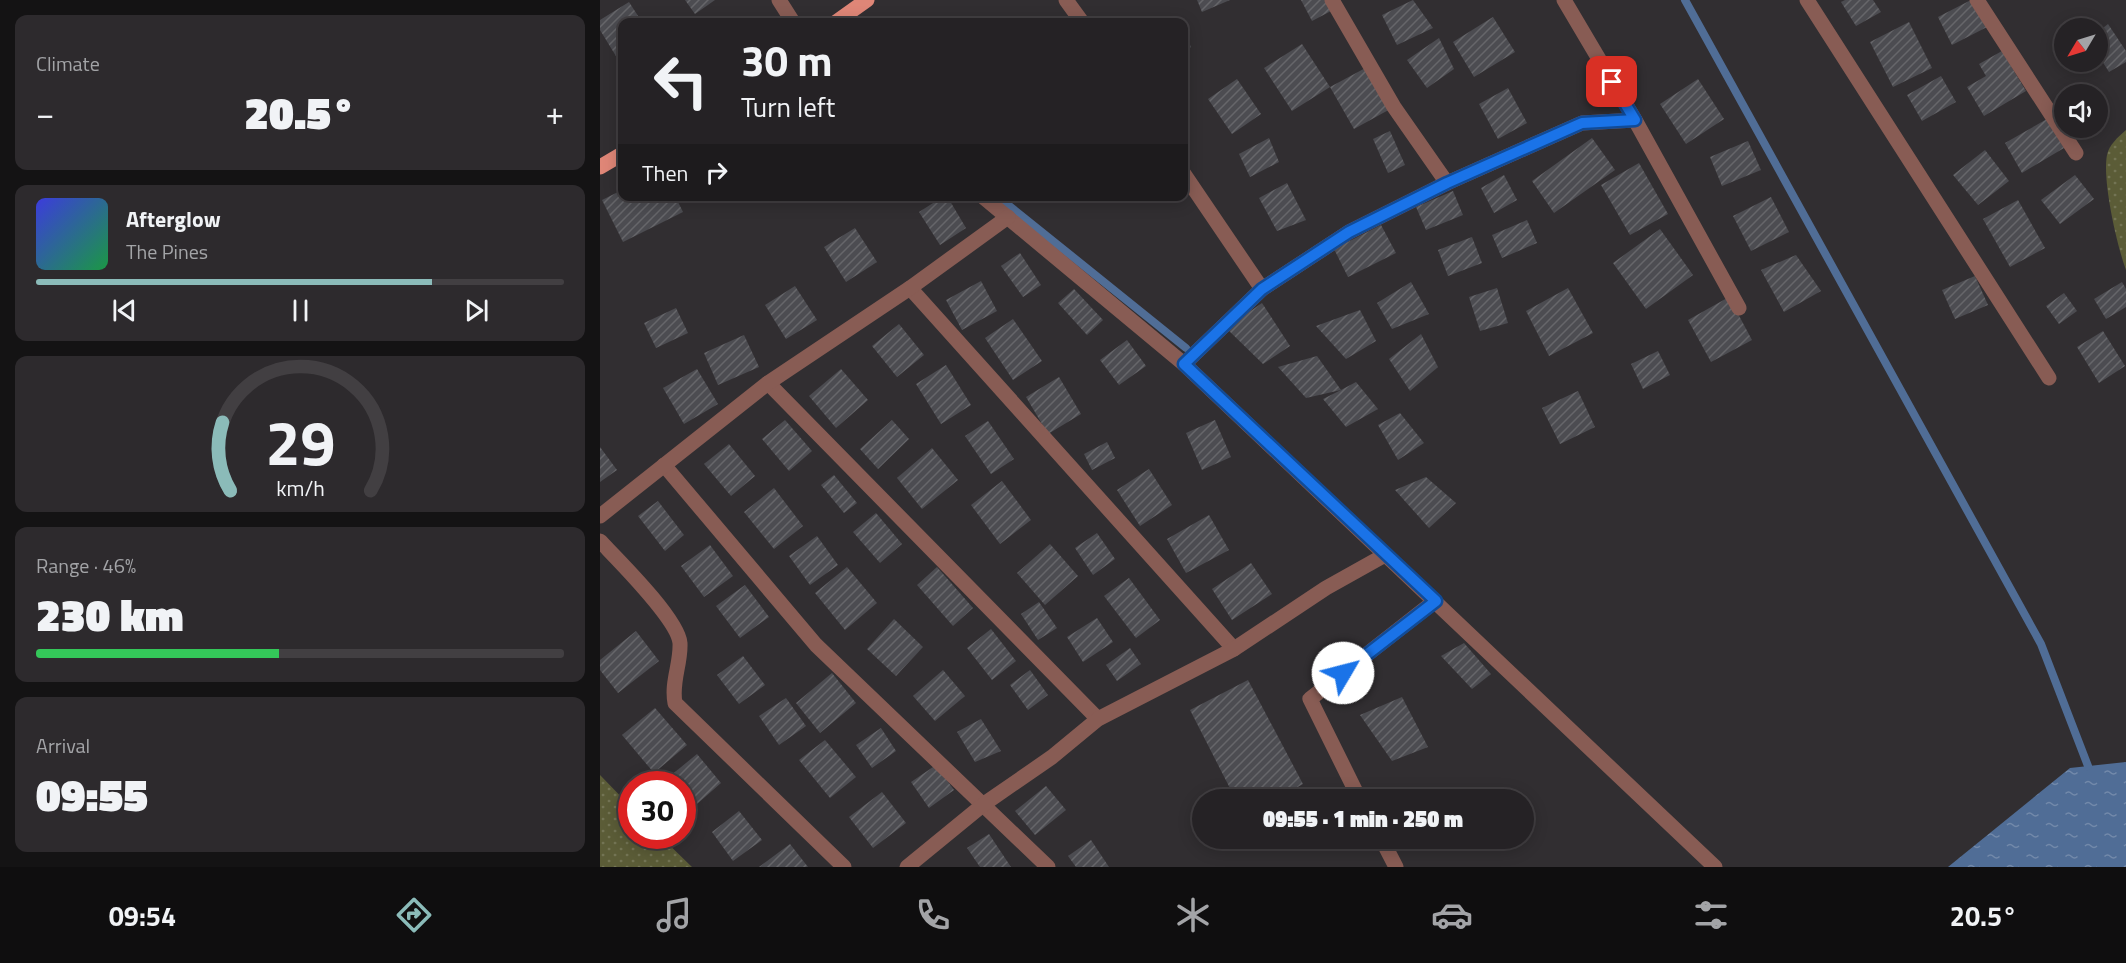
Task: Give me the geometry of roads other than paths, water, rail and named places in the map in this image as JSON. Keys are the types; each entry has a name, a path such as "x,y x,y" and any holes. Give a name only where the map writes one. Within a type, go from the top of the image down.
{"main road":[{"path":"842,18 867,0"},
{"path":"600,167 618,156"}],"street":[{"path":"778,0 790,18"},
{"path":"1066,0 1079,18"},
{"path":"1332,0 1394,107 1447,183"},
{"path":"1564,0 1635,120 1739,308"},
{"path":"1807,0 2049,378"},
{"path":"1977,0 2076,153"},
{"path":"1184,364 1262,289 1349,232 1447,183 1582,123 1635,120"},
{"path":"1188,180 1262,289"},
{"path":"988,201 1184,364 1715,867"},
{"path":"600,516 768,383 1008,218"},
{"path":"909,288 1233,649"},
{"path":"768,383 1098,719"},
{"path":"664,465 816,645 1048,867"},
{"path":"600,541 668,617 680,640 680,658 673,690 675,702 844,867"},
{"path":"907,867 984,804 1052,757 1098,719 1233,649 1326,588 1385,555"},
{"path":"1355,789 1310,699 1436,601"},
{"path":"1387,849 1396,867"}],"water":[{"path":"2126,762 2126,867 1948,867 2070,768"}],"waterway":[{"path":"1685,0 2041,644 2088,766"},
{"path":"1003,201 1186,348"}]}
